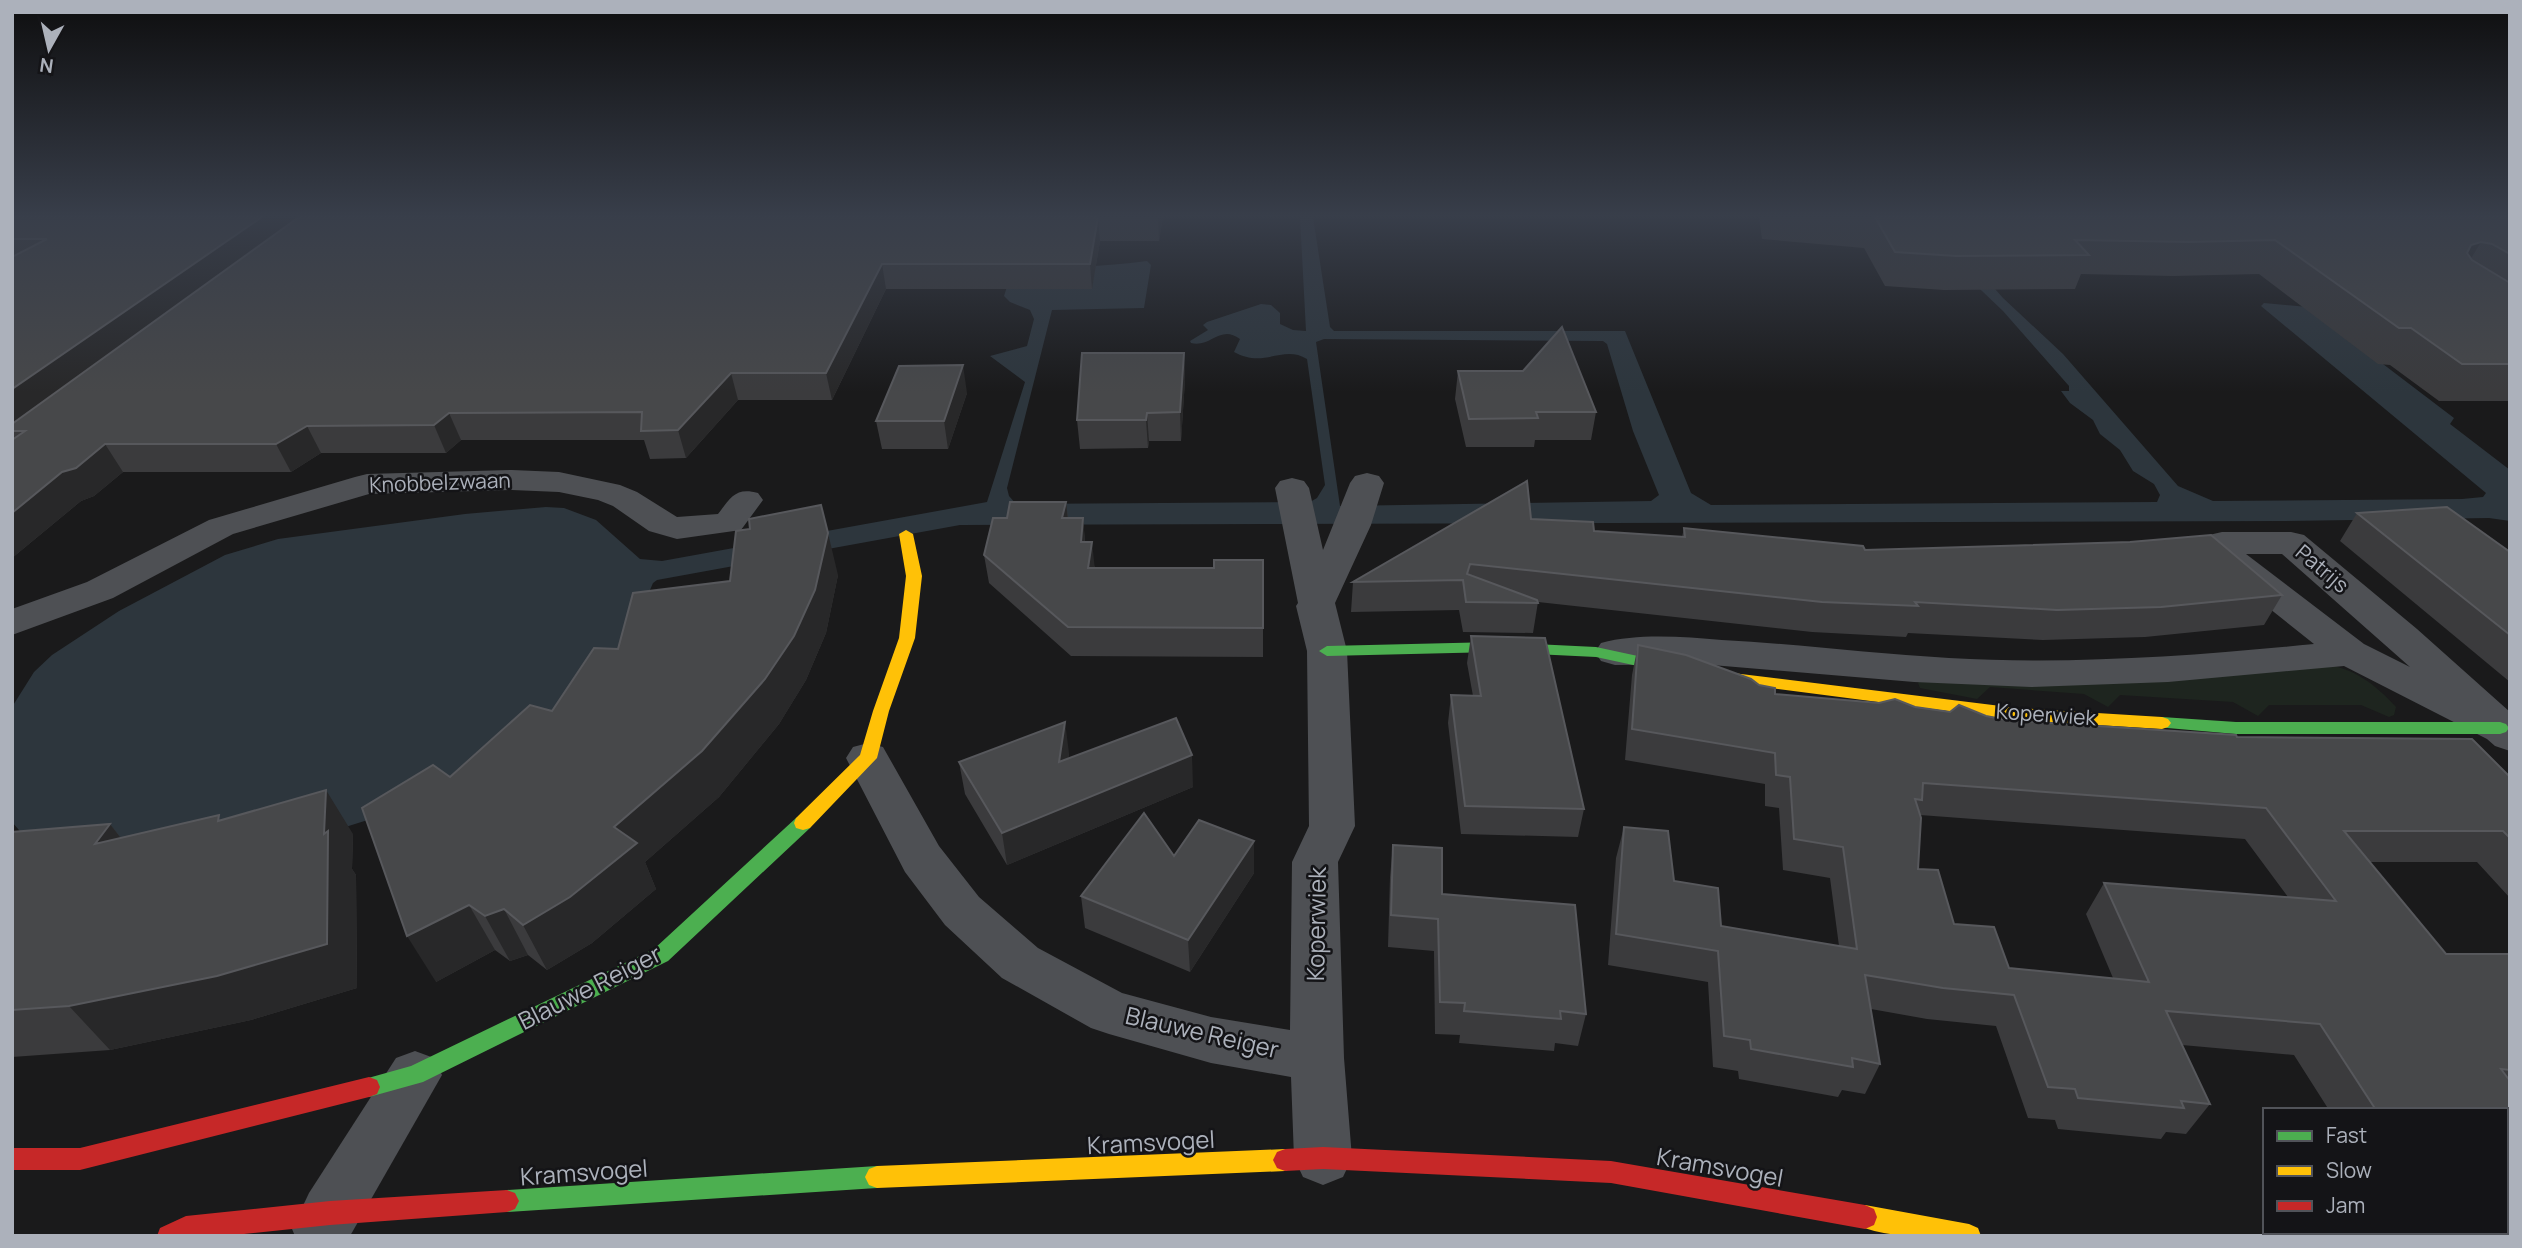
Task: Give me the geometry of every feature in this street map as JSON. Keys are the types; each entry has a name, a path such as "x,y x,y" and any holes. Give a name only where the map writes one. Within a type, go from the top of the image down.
{"street":[{"name":"Knobbelzwaan","path":"12,623 100,590 221,527 368,484 512,480 559,482 608,492 625,499 661,524 677,528 729,523 746,500"},
{"name":"Koperwiek","path":"1296,505 1326,651 1332,826 1315,862 1317,1058 1323,1158"},
{"path":"1315,606 1360,505"},
{"name":"Blauwe Reiger","path":"12,1158 80,1159 415,1075 661,955 825,803 868,758 881,711 907,638 914,576 906,534"},
{"name":"Patrijs","path":"2222,543 2291,543 2403,638 2505,732 2350,653 2224,554 2222,543"},
{"name":"Koperwiek","path":"1326,651 1495,647 1596,652 1700,651 1844,665 1985,673 2080,673 2230,666 2350,653"},
{"name":"Koperwiek","path":"1596,652 1700,674 2017,715 2236,728 2505,732"},
{"name":"Blauwe Reiger","path":"868,758 922,859 962,911 1020,963 1109,1012 1210,1040 1317,1058"},
{"path":"169,1236 186,1228 325,1224 415,1075"},
{"name":"Kramsvogel","path":"325,1224 861,1178 1323,1158 1611,1172 1969,1236"}],"shaded area":[{"path":"1011,275 1149,275 1144,308 1052,310 1007,488 1009,496 1016,504 1310,502 1317,498 1325,485 1307,359 1290,354 1264,358 1245,357 1234,352 1240,339 1227,334 1198,344 1190,341 1208,330 1203,325 1207,322 1261,304 1271,305 1280,313 1280,324 1293,330 1306,331 1303,275 1322,275 1330,327 1334,331 1625,331 1691,493 1711,505 2157,502 2160,495 2154,484 2133,471 2120,450 2100,434 2093,420 2070,403 2061,391 2069,391 2069,386 2003,311 1965,275 1983,275 2003,298 2063,354 2178,486 2213,501 2483,497 2486,493 2261,306 2264,303 2308,307 2454,418 2450,424 2510,470 2510,521 2489,518 960,525 657,580 653,583 619,662 579,712 374,818 336,830 201,856 25,837 12,822 12,707 34,672 52,655 119,611 225,555 278,539 465,514 546,507 564,508 596,520 640,559 662,561 987,502 1025,382 990,356 1027,346 1034,319 1030,310 1010,302 1004,296","holes":["1324,339 1603,341 1607,344 1633,431 1659,495 1651,501 1340,506 1316,342"]},
{"path":"2323,664 2345,669 2372,684 2396,707 2394,715 2389,717 2361,705 2269,705 2258,716 2233,702 2120,695 2108,707 2084,694 1990,687 1977,699 1920,688 1918,683 1922,679"}],"building":[{"path":"12,275 177,275 12,389"},
{"path":"218,275 876,275 826,373 731,373 678,430 641,431 642,412 449,413 434,425 307,426 276,444 105,444 76,468 62,472 12,513 12,440 25,431 12,431 12,424"},
{"path":"2325,275 2497,275 2510,283 2510,364 2462,364 2411,328 2399,328"},
{"path":"1562,327 1596,412 1536,412 1538,418 1469,419 1458,371 1523,371"},
{"path":"1082,353 1184,353 1180,412 1147,413 1146,420 1077,420"},
{"path":"963,365 944,421 876,421 899,366"},
{"path":"1527,481 1531,519 1593,522 1594,531 1685,537 1684,528 1863,546 1865,550 2130,542 2211,535 2282,595 2161,607 2057,610 1915,602 1918,606 1822,602 1470,564 1467,574 1537,600 1538,603 1466,602 1463,580 1353,582"},
{"path":"1010,502 1066,502 1062,518 1083,518 1081,542 1092,542 1088,568 1214,568 1214,560 1263,560 1263,628 1068,627 984,555 993,518 1007,518"},
{"path":"821,505 828,533 815,590 794,636 765,679 702,751 614,827 637,843 570,897 523,925 504,909 485,916 469,905 407,936 362,808 433,765 450,777 530,705 552,711 594,648 618,649 633,593 730,581 736,531 750,529 749,519"},
{"path":"2447,507 2510,552 2510,635 2357,513"},
{"path":"1471,636 1545,638 1584,809 1465,806 1451,695 1481,696"},
{"path":"1638,645 1686,655 1751,679 1759,685 1775,688 1775,694 1879,703 1895,699 1915,707 1950,712 1959,705 1986,716 2007,720 2237,737 2472,739 2510,777 2510,838 2503,831 2344,831 2446,954 2510,954 2510,1070 2501,1069 2510,1081 2510,1129 2508,1108 2375,1108 2320,1024 2166,1011 2210,1104 2181,1101 2184,1108 2078,1098 2075,1089 2048,1087 2014,995 1943,988 1865,975 1880,1064 1852,1058 1853,1067 1751,1049 1750,1040 1724,1036 1718,951 1616,934 1624,827 1668,831 1674,881 1718,888 1721,926 1857,949 1843,847 1794,839 1790,777 1776,775 1775,753 1632,729","holes":["1923,783 2266,808 2336,901 2104,883 2149,982 2009,968 1994,927 1954,924 1938,870 1918,869 1921,818 1915,799 1922,800"]},
{"path":"1176,718 1192,755 1002,833 959,762 1065,722 1059,762"},
{"path":"326,790 324,834 328,831 327,944 217,976 69,1006 12,1010 12,832 110,824 95,844 219,815 218,821"},
{"path":"1144,813 1174,856 1199,820 1254,841 1188,940 1081,896"},
{"path":"1393,845 1442,848 1442,894 1575,905 1586,1014 1560,1011 1561,1019 1464,1011 1465,1003 1440,1002 1438,919 1391,915"}],"traffic: fast":[{"path":"1327,651 1495,647 1596,652 1661,666"},
{"path":"2162,723 2236,728 2500,728"},
{"path":"369,1087 415,1075 661,955 803,823"},
{"path":"507,1201 877,1177"}],"traffic: slow":[{"path":"803,823 868,758 881,711 907,638 914,576 906,534"},
{"path":"1661,666 1700,674 2017,714 2162,723"},
{"path":"877,1177 1285,1160"},
{"path":"1865,1217 1969,1236"}],"traffic: jam":[{"path":"12,1159 80,1159 369,1087"},
{"path":"1285,1160 1323,1158 1611,1172 1865,1217"},
{"path":"169,1236 186,1228 330,1213 507,1201"}]}
